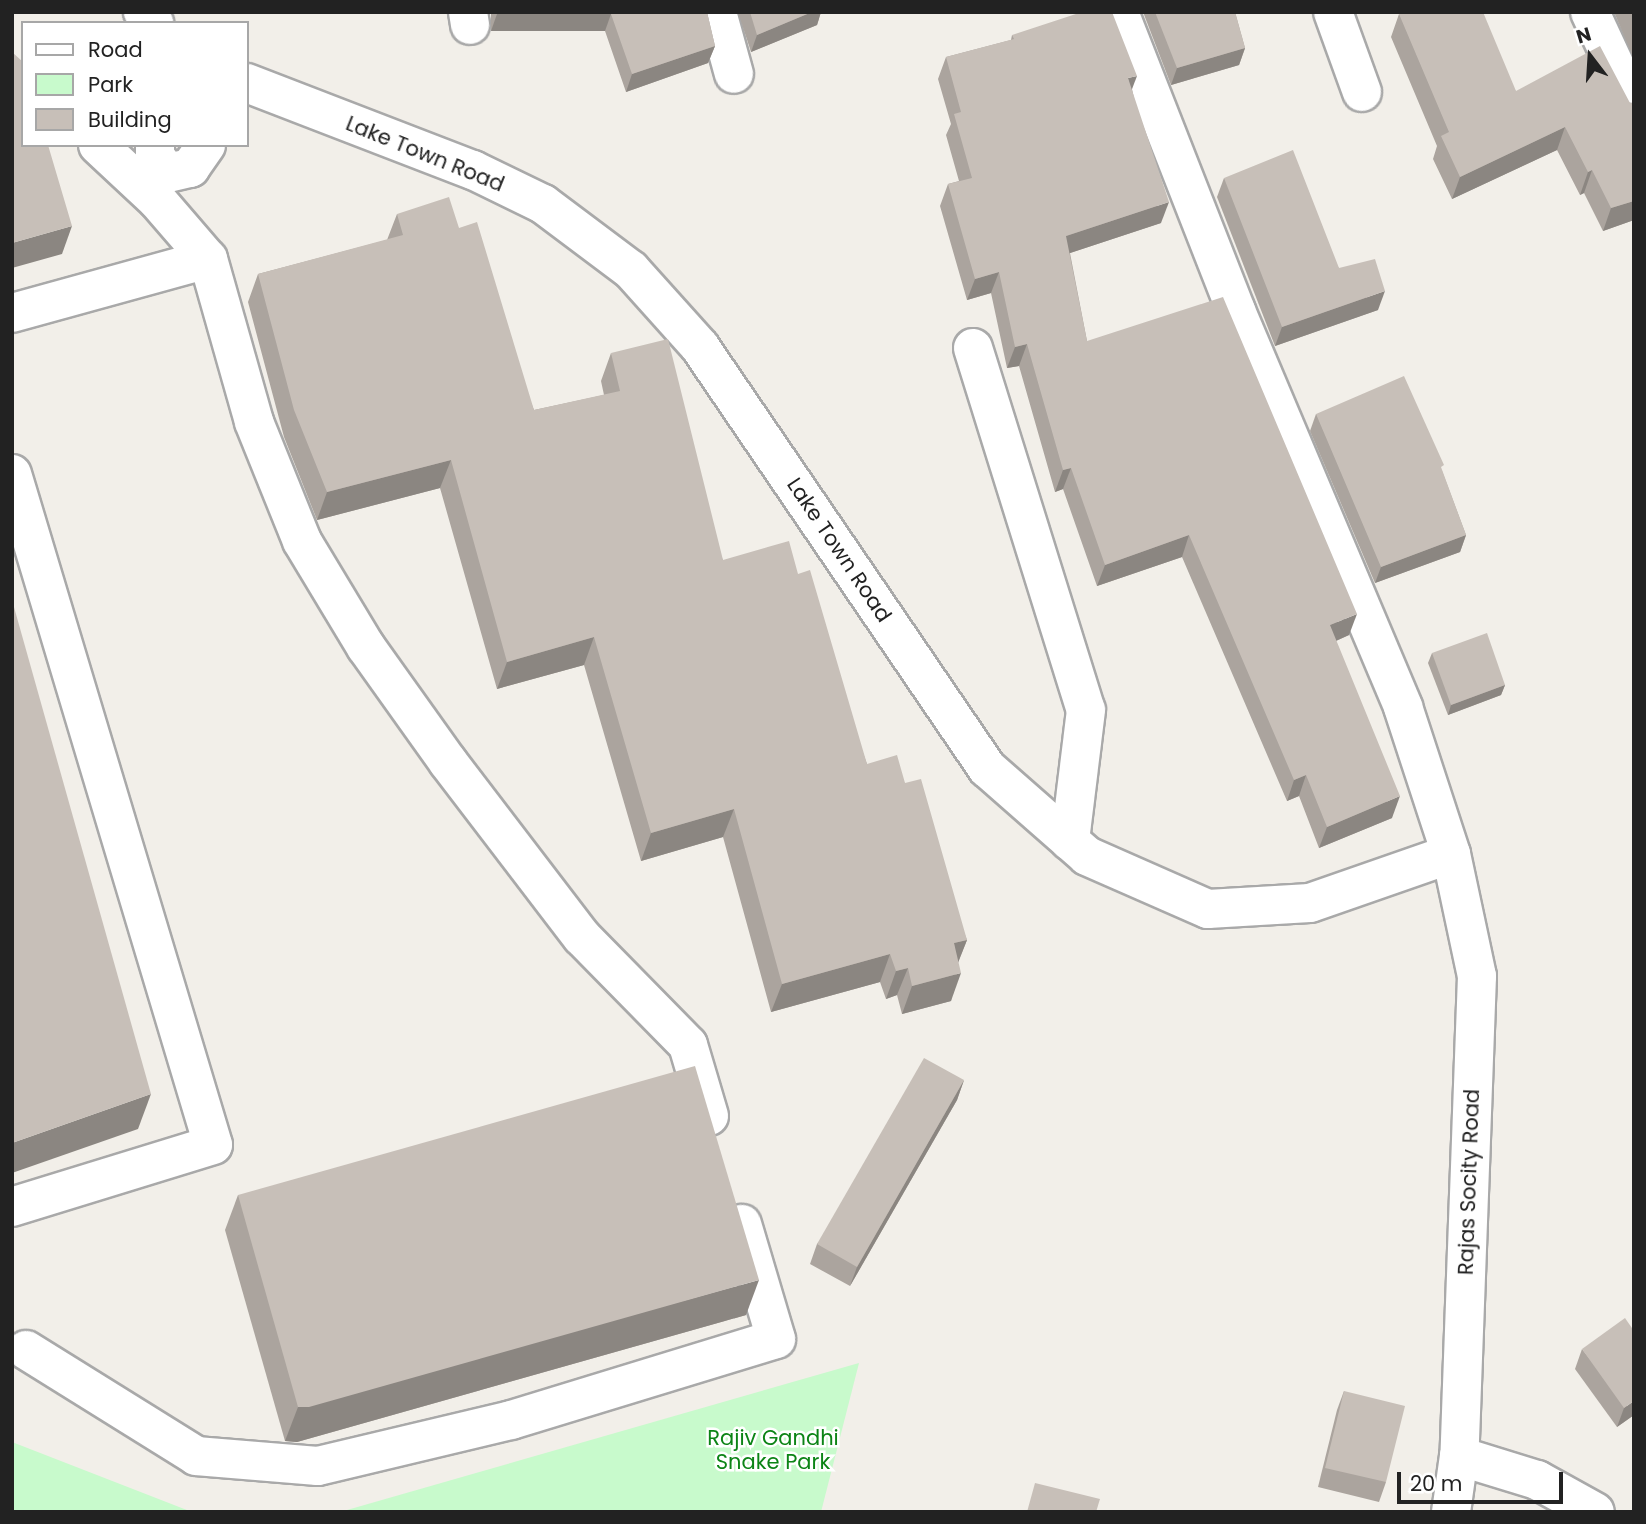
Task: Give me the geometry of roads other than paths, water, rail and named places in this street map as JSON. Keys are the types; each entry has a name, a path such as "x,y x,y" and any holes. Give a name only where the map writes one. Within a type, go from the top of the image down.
{"street":[{"path":"717,12 734,74"},
{"name":"Rajas Socity Road","path":"1119,12 1236,310 1403,707 1451,854 1477,976 1459,1456 1451,1512"},
{"path":"1334,12 1362,92"},
{"path":"1590,12 1634,107"},
{"name":"Lake Town Road","path":"248,83 472,170 543,204 631,270 700,347 987,768 1087,856 1208,909 1310,903 1451,854"},
{"path":"102,147 160,173 191,168 205,147"},
{"path":"160,173 208,259 254,422 302,541 366,647 456,773 582,937 688,1045 720,1152"},
{"path":"12,313 208,259"},
{"path":"973,348 1086,710 1070,841"},
{"path":"12,474 213,1144 12,1207"},
{"path":"26,1350 196,1456 318,1466 511,1420 776,1339 732,1192"},
{"path":"1459,1456 1537,1479 1595,1512"}],"park label":[{"name":"Rajiv Gandhi Snake Park","path":"773,1450"}]}
